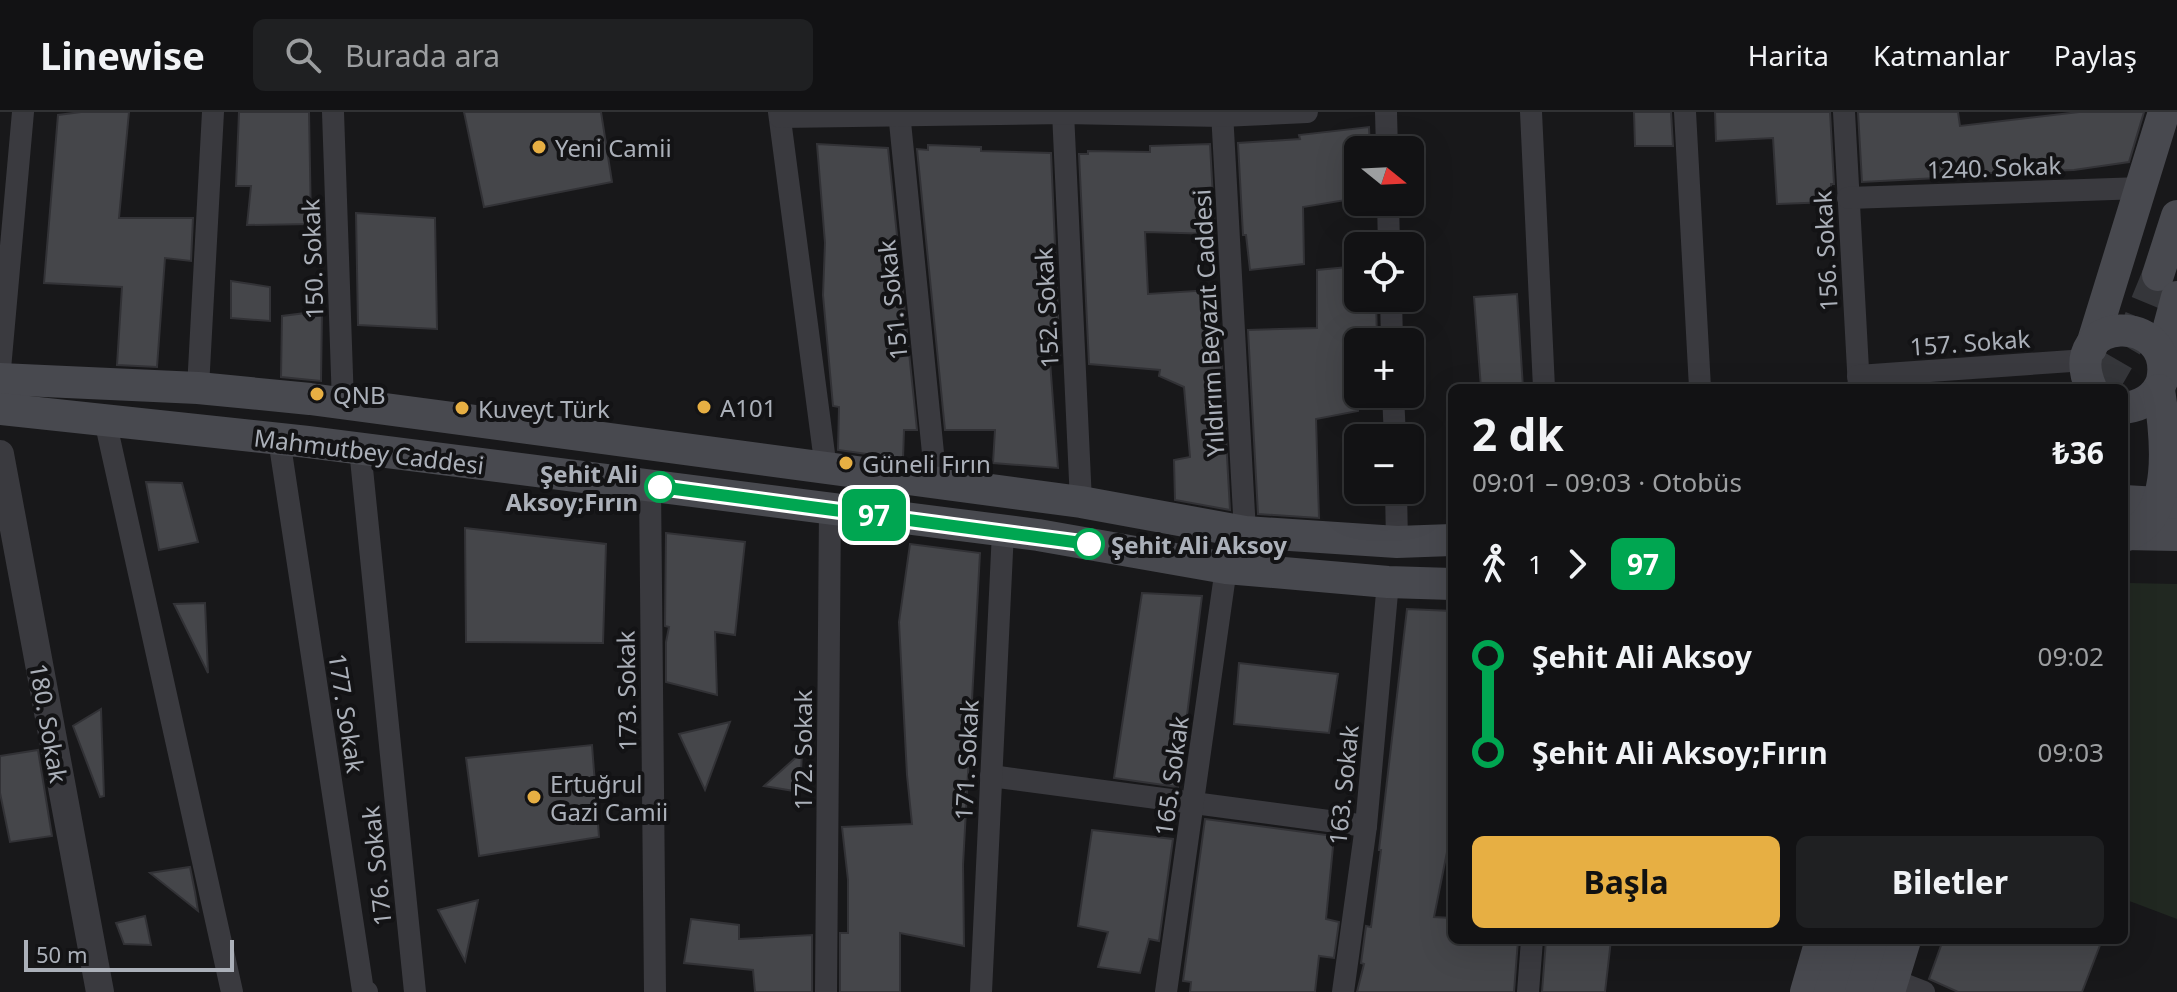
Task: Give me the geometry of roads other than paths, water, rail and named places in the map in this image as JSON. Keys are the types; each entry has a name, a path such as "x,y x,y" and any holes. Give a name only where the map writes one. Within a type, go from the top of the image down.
{"main road":[{"path":"2088,376 2164,112"},
{"path":"2128,407 2149,400 2159,390 2164,377 2155,281 2177,117"},
{"path":"2155,281 2177,216"},
{"path":"2088,376 2110,332 2134,329 2146,334 2162,353"},
{"name":"Mahmutbey Caddesi","path":"0,379 198,388 343,404 1081,502 1245,532 1397,542 1448,540"},
{"path":"2159,390 2171,439 2166,474 2169,503"},
{"name":"Mahmutbey Caddesi","path":"0,409 279,439 1003,531 1226,568 1388,582 1448,584"},
{"path":"2128,501 2169,503"},
{"path":"2128,528 2152,519 2169,503"},
{"path":"2128,528 2177,535"},
{"path":"1806,992 1820,944"},
{"path":"1830,992 1846,944"},
{"path":"1861,992 1876,944"},
{"path":"1891,986 1904,944"}],"street":[{"path":"0,369 23,112"},
{"path":"198,388 213,112"},
{"name":"150. Sokak","path":"333,112 343,404"},
{"name":"152. Sokak","path":"1064,112 1081,502"},
{"path":"826,469 779,115 1307,112"},
{"path":"1386,112 1387,136"},
{"path":"1531,112 1544,384"},
{"path":"1685,112 1700,384"},
{"name":"156. Sokak","path":"1844,112 1858,382"},
{"name":"151. Sokak","path":"899,114 936,483"},
{"name":"Yıldırım Beyazıt Caddesi","path":"1222,114 1245,532"},
{"name":"1240. Sokak","path":"1848,198 2142,188"},
{"name":"157. Sokak","path":"1858,382 2088,376"},
{"path":"105,420 232,992"},
{"name":"177. Sokak","path":"279,439 363,991 367,992"},
{"name":"176. Sokak","path":"360,449 415,992"},
{"name":"180. Sokak","path":"0,454 100,992"},
{"name":"173. Sokak","path":"650,486 655,992"},
{"path":"1396,504 1397,542"},
{"name":"172. Sokak","path":"826,992 830,509"},
{"name":"171. Sokak","path":"981,992 1003,531"},
{"name":"165. Sokak","path":"1166,992 1226,568"},
{"name":"163. Sokak","path":"1343,992 1366,826 1388,582"},
{"path":"991,776 1366,826"},
{"path":"1528,992 1532,944"},
{"path":"1891,986 1924,992"}],"tunnel":[{"path":"2104,384 2136,329 2158,275"}],"place":[{"name":"Yeni Camii","path":"539,147"},
{"name":"QNB","path":"317,394"},
{"name":"A101","path":"704,407"},
{"name":"Kuveyt Türk","path":"462,408"},
{"name":"Güneli Fırın","path":"846,463"},
{"name":"Şehit Ali Aksoy;Fırın","path":"660,487"},
{"name":"Şehit Ali Aksoy","path":"1089,544"},
{"name":"Ertuğrul Gazi Camii","path":"534,797"}]}
